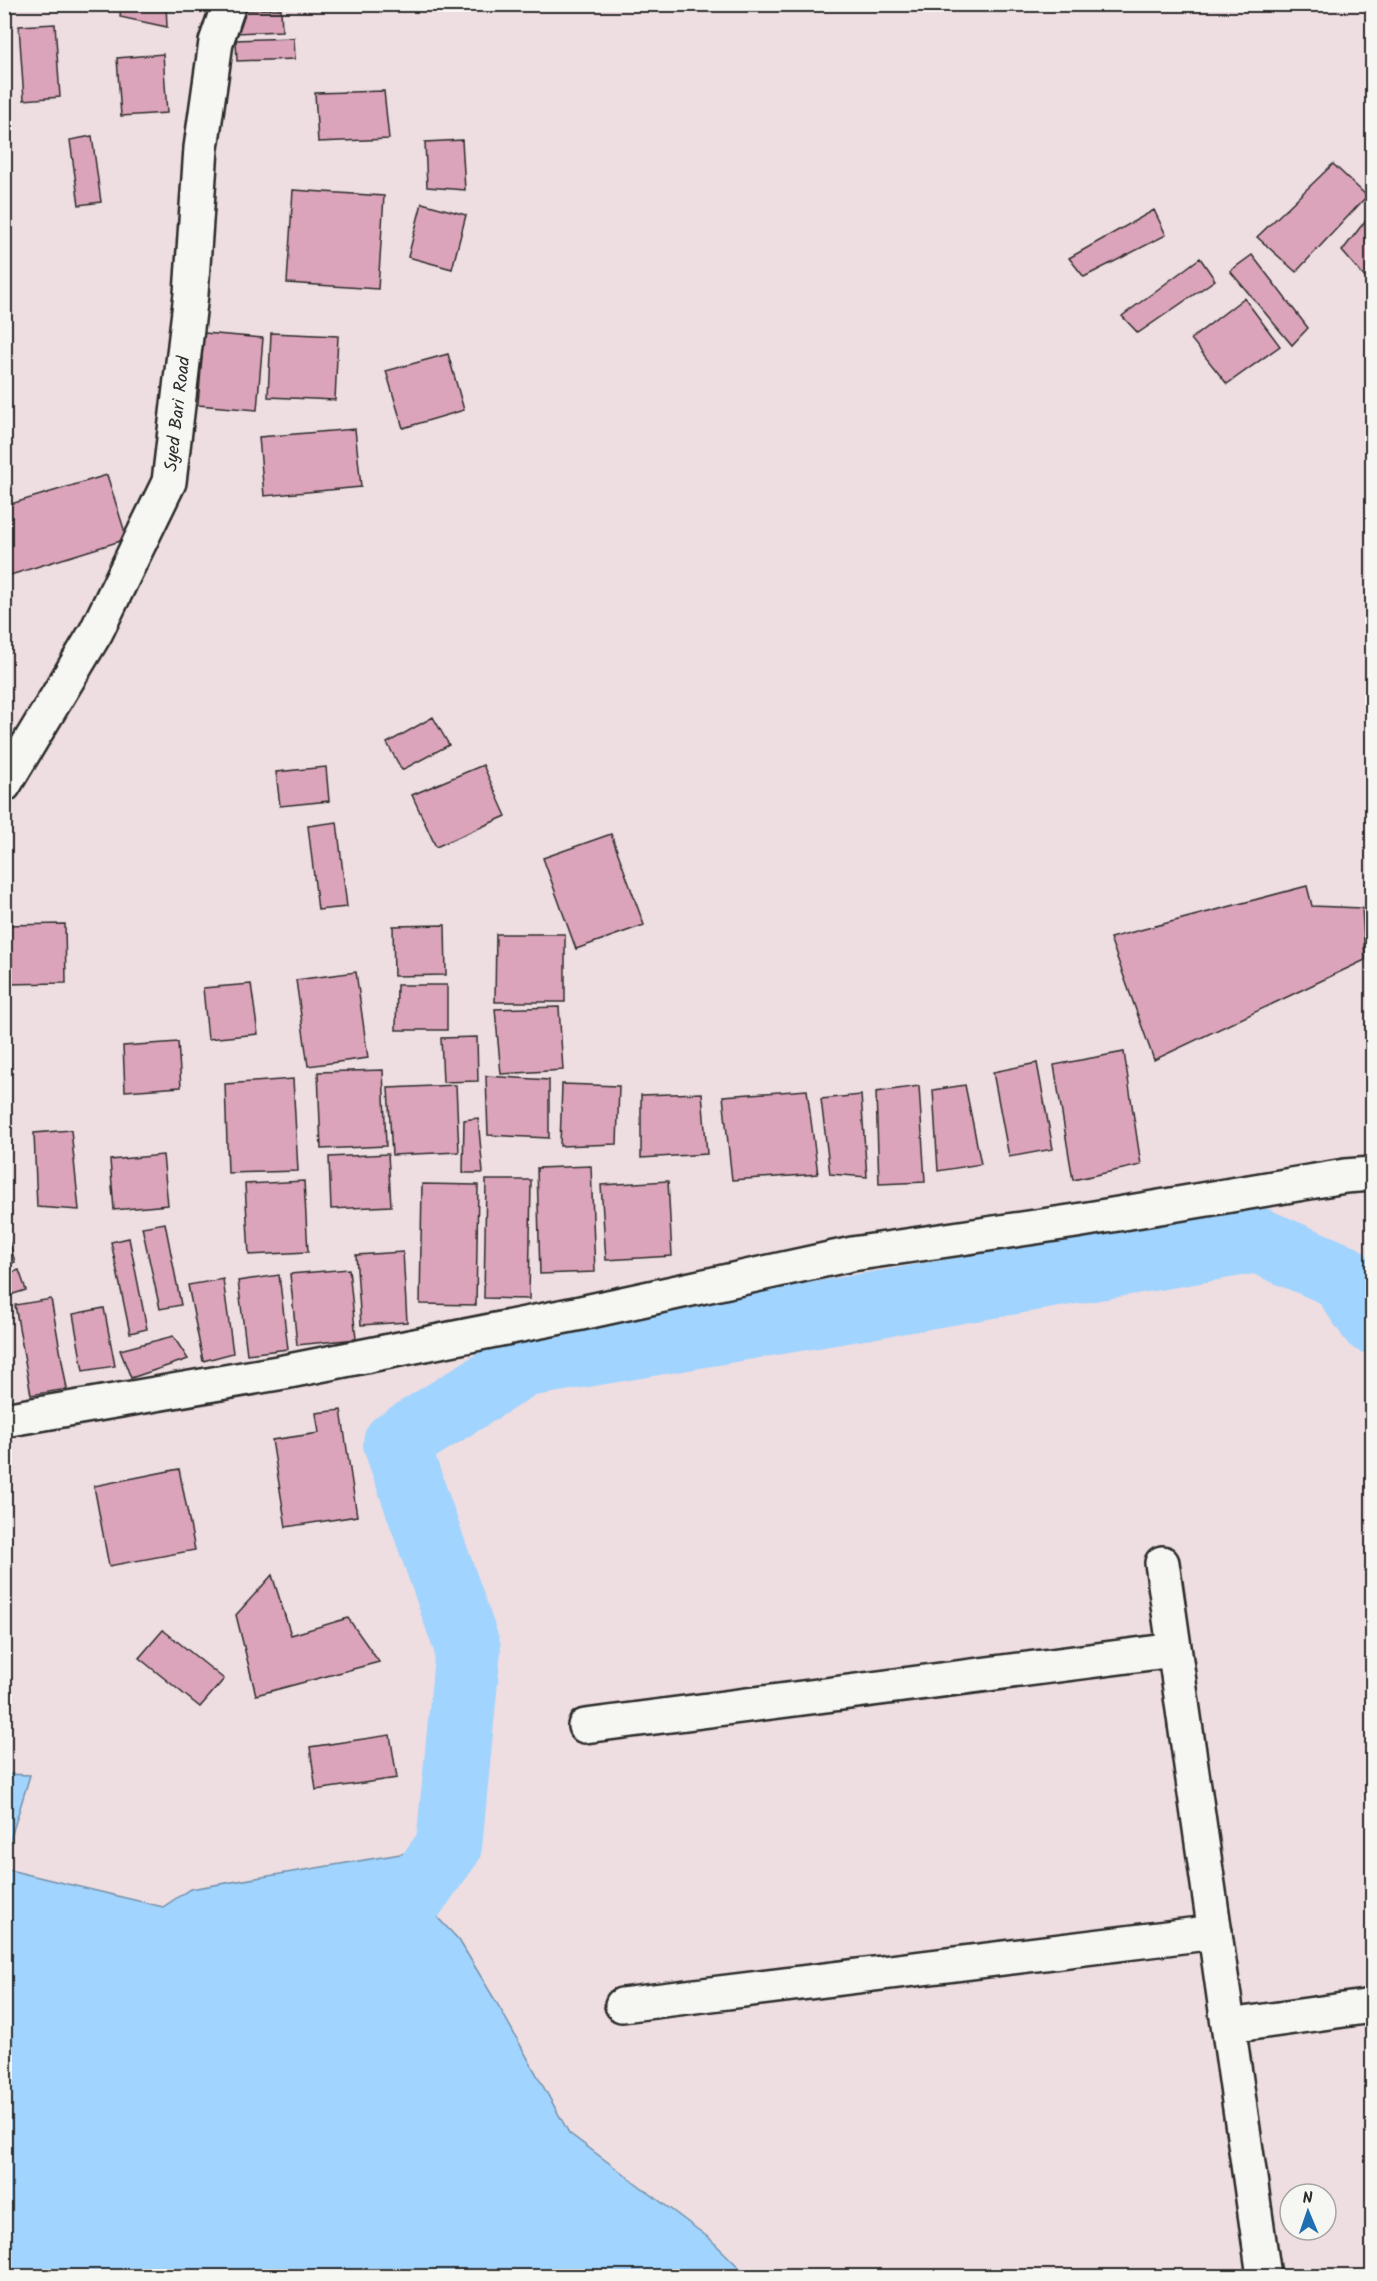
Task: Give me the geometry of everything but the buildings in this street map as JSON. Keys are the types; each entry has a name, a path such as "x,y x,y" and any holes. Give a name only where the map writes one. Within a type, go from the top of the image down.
{"street":[{"name":"Syed Bari Road","path":"4,785 96,632 169,482 191,294 201,148 216,42 229,4"},
{"path":"4,1420 284,1372 581,1313 852,1254 1076,1221 1345,1176 1372,1174"},
{"path":"1162,1563 1264,2277"},
{"path":"585,1726 1174,1650"},
{"path":"622,2005 1215,1932"},
{"path":"1229,2026 1372,2007"}],"water":[{"path":"4,1774 30,1775 5,1857"},
{"path":"449,1846 438,1918 459,1940 501,2010 569,2133 709,2238 748,2276 5,2276 5,1869 163,1907 190,1889"}],"waterway":[{"path":"395,1921 449,1846 468,1649 396,1443 521,1365 1257,1240 1341,1276 1372,1321"}]}
